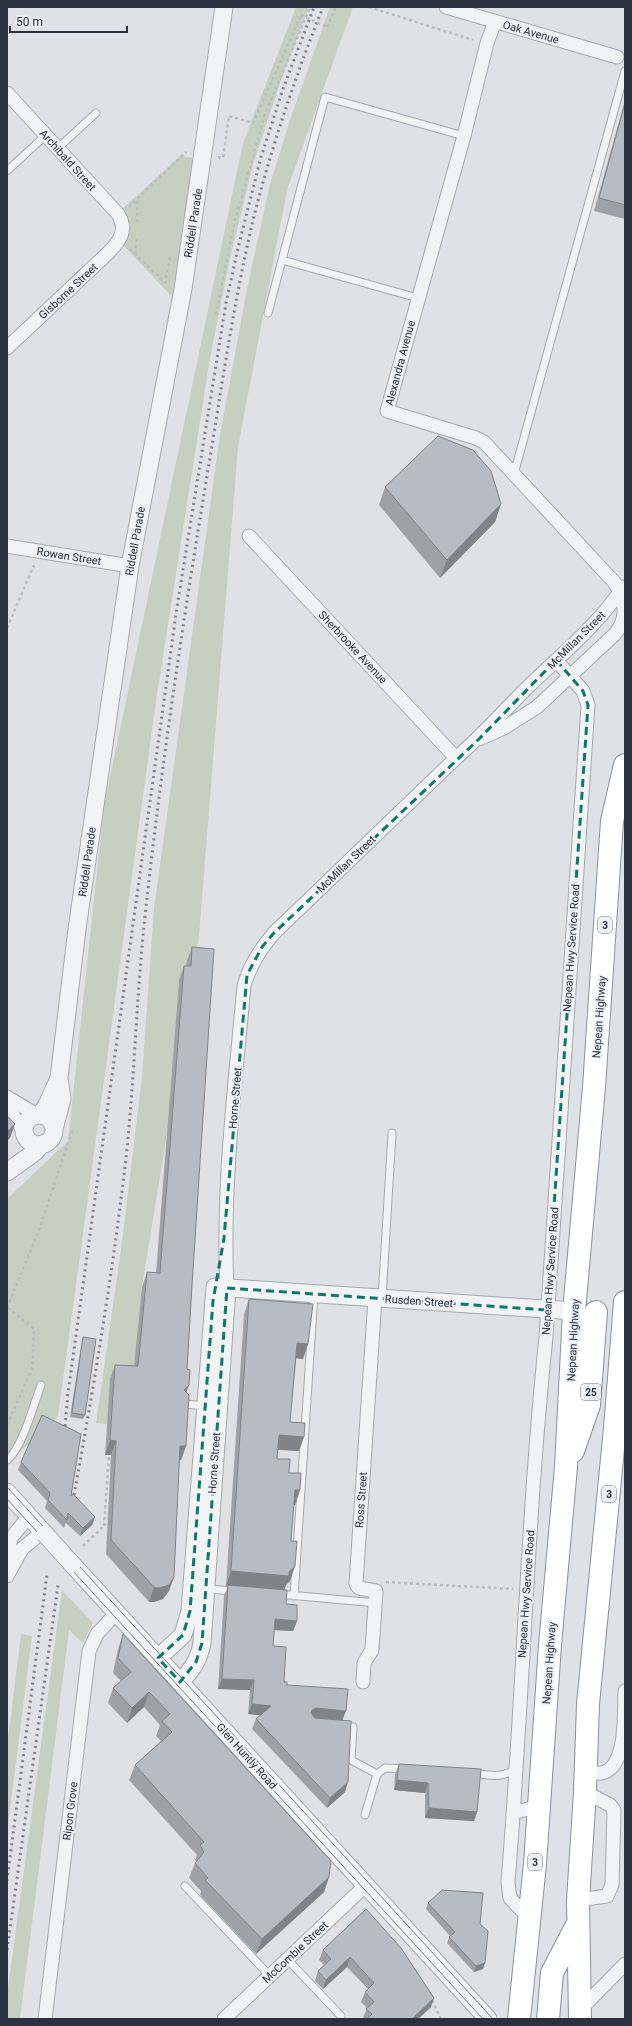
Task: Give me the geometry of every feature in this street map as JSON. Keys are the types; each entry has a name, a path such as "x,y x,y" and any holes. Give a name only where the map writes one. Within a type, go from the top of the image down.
{"highway":[{"name":"Nepean Highway","path":"519,2019 539,1806 550,1645 566,1467 574,1311 594,1087 612,821 625,764"},
{"name":"Rusden Street","path":"574,1311 596,1312 624,1308"},
{"name":"3","path":"581,2014 578,1900 585,1792 588,1704 592,1644 607,1513 624,1308"},
{"name":"25","path":"566,1467 589,1406 596,1312"},
{"path":"548,2019 552,1974 578,1922"}],"street":[{"name":"Riddell Parade","path":"54,1129 62,1099 59,1078 78,921 130,566 183,289 224,7"},
{"name":"Oak Avenue","path":"446,7 616,56"},
{"name":"Alexandra Avenue","path":"495,21 487,43 464,136 387,411 480,440 514,474 614,582 622,588"},
{"name":"Archibald Street","path":"8,97 46,135 119,216 122,234"},
{"name":"Gisborne Street","path":"7,348 100,261 122,234"},
{"name":"Sherbrooke Avenue","path":"249,536 456,758"},
{"name":"Rowan Street","path":"7,546 130,566"},
{"name":"McMillan Street","path":"253,961 273,934 456,758 479,739 518,696 595,623 622,588"},
{"name":"McMillan Street","path":"479,739 500,730 524,716 546,699 618,630 625,612 622,588"},
{"name":"Nepean Hwy Service Road","path":"529,1918 508,1893 526,1590 547,1310 588,705 583,691 556,660"},
{"name":"Horne Street","path":"180,1682 191,1671 200,1651 199,1588 211,1396 221,1288 244,986 253,961"},
{"name":"Riddell Parade","path":"38,1115 47,1105 59,1078"},
{"path":"7,1097 38,1115 49,1119 54,1129 51,1139 42,1144 35,1152 7,1172"},
{"path":"7,1106 32,1143 42,1144"},
{"path":"7,1169 25,1133 27,1122 38,1115"},
{"name":"Rusden Street","path":"221,1288 574,1311"},
{"name":"Ross Street","path":"376,1597 359,1588 356,1584 378,1298"},
{"name":"Glen Huntly Road","path":"7,1492 488,2019"},
{"path":"7,1562 11,1538 29,1516"},
{"path":"7,1576 22,1549 44,1533"},
{"name":"Horne Street","path":"158,1658 184,1632 199,1588"},
{"path":"363,1682 365,1661 372,1650 376,1597"},
{"name":"Ripon Grove","path":"45,2019 89,1651 96,1634 117,1612"},
{"path":"586,1771 601,1773 610,1769 620,1753 623,1740 625,1690"},
{"path":"578,1900 607,1896 612,1885 614,1810 610,1805 585,1792"},
{"path":"513,1813 539,1806"},
{"name":"McCombie Street","path":"224,2019 366,1885"},
{"path":"581,2014 625,1964"}],"lane":[{"path":"514,474 625,71"},
{"path":"268,314 325,97 464,136"},
{"path":"58,148 96,113"},
{"path":"7,171 46,135"},
{"path":"282,260 418,298"},
{"path":"378,1298 392,1133"},
{"path":"294,1596 314,1294"},
{"path":"7,1460 14,1454 41,1386"},
{"path":"184,1404 211,1396"},
{"path":"199,1588 243,1592"},
{"path":"272,1594 294,1596 376,1597"},
{"path":"332,1725 353,1727 351,1760 377,1774"},
{"path":"365,1815 377,1774 385,1768 415,1770"},
{"path":"465,1773 496,1777 503,1776 515,1770"},
{"path":"185,1886 270,1976"},
{"path":"287,1959 341,2016"}],"path":[{"path":"216,316 234,224 264,117 310,7"},
{"path":"216,157 223,158 229,116 253,123 301,15 327,27 336,7"},
{"path":"369,7 487,43"},
{"path":"119,216 186,152"},
{"path":"122,234 165,284 171,286"},
{"path":"7,628 40,551"},
{"path":"7,1425 32,1369 34,1329 7,1308 39,1230 66,1153 73,1125"},
{"path":"83,1546 105,1525 109,1455"},
{"path":"376,1597 386,1582 526,1590"},
{"path":"430,1998 441,2019"}],"highlighted area":[{"path":"556,660 583,691 588,705 547,1310 227,1288 202,1643 196,1662 180,1682 158,1658 183,1635 190,1611 213,1301 224,1238 247,975 262,947 273,934 479,739"}],"green space":[{"path":"296,7 309,7 282,77 253,165 231,254 210,358 156,701 58,1416 36,1439 7,1461 7,1199 68,1141 104,806 243,143"},
{"path":"330,7 353,7 287,190 238,447 199,936 195,962 185,981 179,980 167,1133 142,1287 133,1380 107,1424 96,1423 121,1250 142,1077 154,908 220,435 247,289 270,184 292,114"},
{"path":"180,156 195,158 175,300 123,245 129,232 129,227 127,218 121,210"},
{"path":"62,1590 93,1623 83,1643 69,1630 20,2019 7,2019 7,1995"},
{"path":"21,1634 32,1636 7,1833 7,1747"}],"building":[{"path":"625,103 625,205 599,198"},
{"path":"438,436 473,450 491,471 501,504 447,560 385,487"},
{"path":"192,947 214,949 187,1369 190,1370 189,1385 184,1390 189,1395 186,1446 180,1446 174,1577 169,1585 159,1588 154,1587 111,1540 116,1441 110,1440 115,1365 138,1366 147,1272 160,1273 184,966 191,966"},
{"path":"7,1116 15,1124 7,1132"},
{"path":"249,1299 313,1304 308,1344 297,1343 290,1422 305,1423 304,1437 279,1435 277,1459 290,1459 289,1473 301,1473 300,1490 295,1490 291,1541 297,1541 295,1566 289,1572 289,1576 231,1571"},
{"path":"83,1337 96,1339 85,1415 72,1413"},
{"path":"42,1415 81,1434 71,1496 73,1494 95,1517 83,1528 68,1513 67,1520 48,1500 50,1493 21,1462"},
{"path":"228,1585 287,1590 286,1604 297,1605 297,1621 275,1619 273,1646 286,1647 284,1682 287,1682 287,1685 348,1689 346,1711 316,1708 312,1710 311,1713 315,1718 351,1721 348,1782 330,1798 256,1719 271,1706 252,1704 254,1680 222,1679"},
{"path":"123,1634 331,1861 329,1877 262,1939 205,1880 208,1878 195,1863 204,1852 200,1845 204,1842 135,1765 172,1732 162,1721 170,1714 149,1692 132,1708 113,1688 131,1672 118,1658"},
{"path":"399,1764 481,1769 477,1812 429,1808 428,1783 397,1780"},
{"path":"442,1890 483,1893 480,1924 488,1931 485,1963 476,1966 449,1937 455,1932 428,1903"},
{"path":"366,1909 401,1948 434,1998 412,2019 367,2019 372,2014 366,2009 374,2002 365,1992 374,1983 350,1957 326,1980 318,1971 331,1959 323,1950"}],"tram line":[{"path":"7,1487 493,2019"},
{"path":"7,1499 483,2019"}],"railway":[{"path":"64,1438 68,1393 177,607 226,303 261,157 283,89 314,7"},
{"path":"74,1495 104,1322 122,1192 130,1119 143,937 166,743 190,579 229,343 240,279 261,189 285,110 323,7"},
{"path":"7,1881 47,1574"},
{"path":"7,1950 58,1585"}]}
